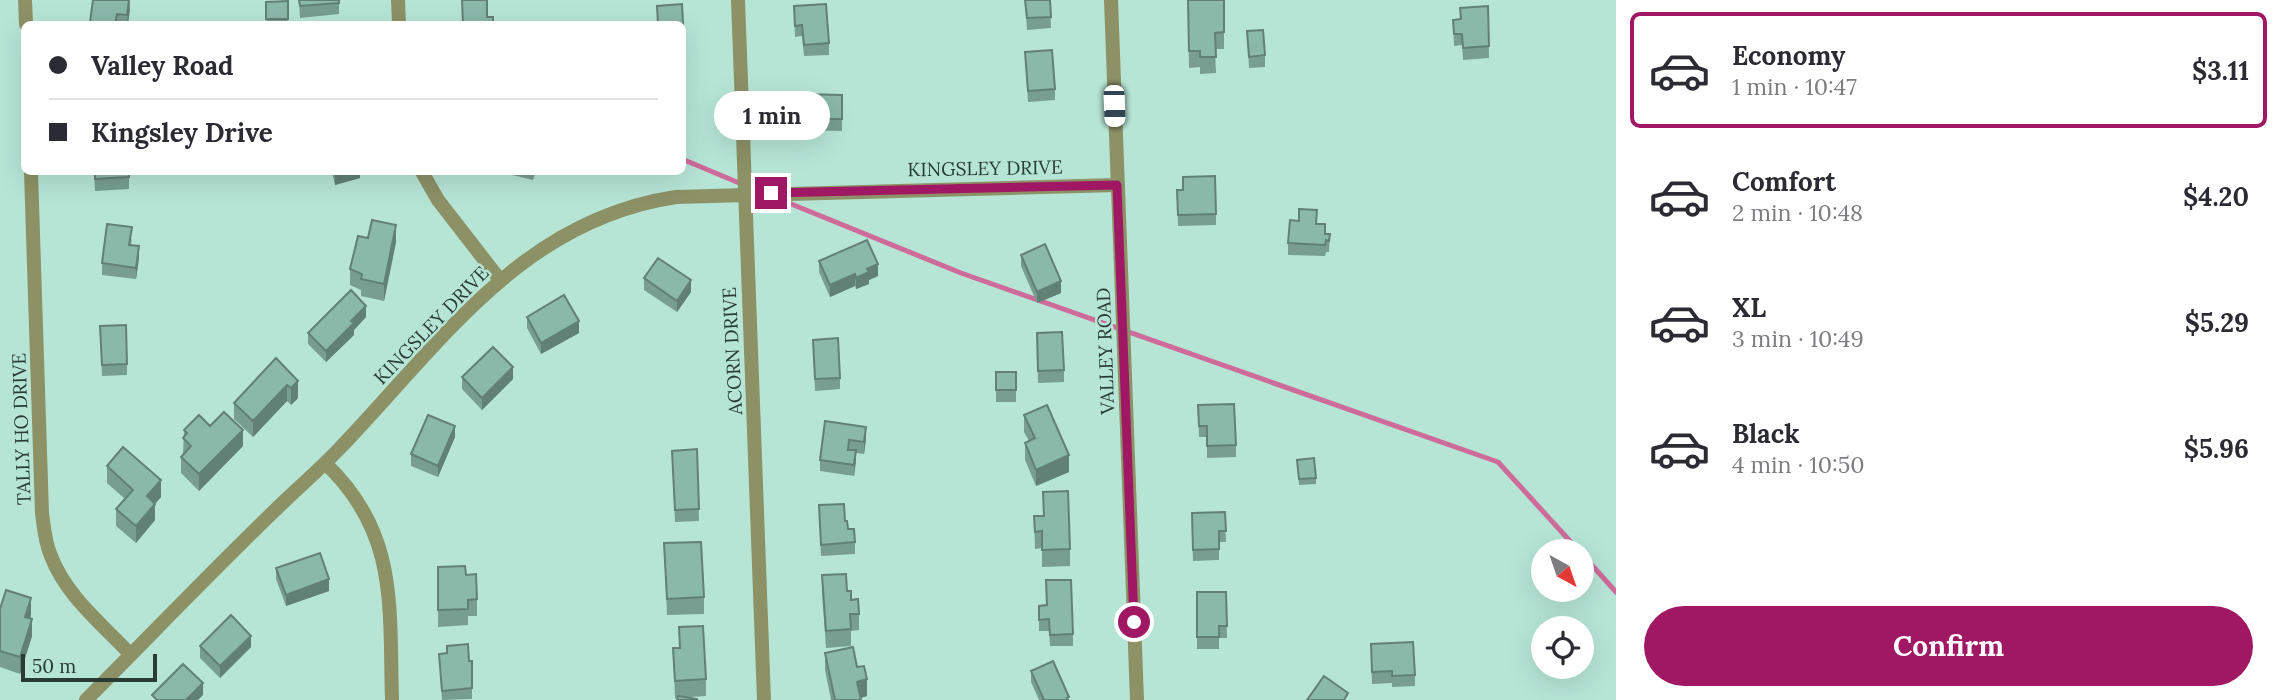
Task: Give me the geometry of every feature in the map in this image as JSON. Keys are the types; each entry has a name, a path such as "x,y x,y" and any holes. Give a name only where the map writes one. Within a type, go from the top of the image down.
{"street":[{"path":"25,0 26,21"},
{"path":"398,0 400,21"},
{"name":"ACORN DRIVE","path":"738,0 764,700"},
{"name":"VALLEY ROAD","path":"1111,0 1137,700"},
{"name":"TALLY HO DRIVE","path":"31,175 42,513 46,542 61,577 78,600 131,655"},
{"path":"424,175 453,221 500,280"},
{"name":"KINGSLEY DRIVE","path":"86,700 325,463 458,319 500,280 556,239 583,224 625,208 676,197 1117,185"},
{"path":"325,463 342,479 361,504 371,522 382,556 389,600 392,700"}],"building":[{"path":"93,0 129,0 127,15 117,14 116,21 90,21"},
{"path":"299,0 339,0 339,3 300,6"},
{"path":"462,0 487,0 487,17 493,17 493,21 463,21"},
{"path":"1025,0 1050,0 1051,17 1027,18"},
{"path":"1188,0 1224,0 1224,32 1215,33 1216,57 1200,57 1200,51 1189,51"},
{"path":"288,1 288,19 266,19 266,2"},
{"path":"682,4 683,21 658,21 657,6"},
{"path":"826,4 829,43 804,45 802,25 795,26 794,6"},
{"path":"1488,6 1489,46 1463,48 1462,34 1454,34 1453,20 1461,19 1460,8"},
{"path":"1263,30 1265,55 1249,57 1247,31"},
{"path":"1052,50 1055,89 1028,91 1025,52"},
{"path":"802,94 842,95 842,119 802,119"},
{"path":"95,175 129,175 129,177 95,179"},
{"path":"1215,176 1216,214 1178,215 1177,190 1183,190 1183,177"},
{"path":"1299,209 1317,210 1316,224 1325,224 1325,234 1330,234 1325,245 1288,243 1290,220 1299,221"},
{"path":"372,220 396,225 384,284 361,279 362,274 350,269 358,236 368,238"},
{"path":"107,224 132,227 129,245 139,246 136,268 102,263"},
{"path":"867,240 878,264 856,278 855,274 830,285 819,261"},
{"path":"1045,244 1061,281 1037,292 1021,255"},
{"path":"658,258 691,280 677,301 644,278"},
{"path":"351,290 366,306 351,321 354,323 326,351 308,333"},
{"path":"564,295 579,321 541,343 527,317"},
{"path":"126,325 127,364 102,365 100,326"},
{"path":"1062,332 1064,370 1038,371 1037,333"},
{"path":"838,338 840,378 815,379 813,340"},
{"path":"493,347 513,367 482,398 462,377"},
{"path":"276,358 298,381 291,388 287,385 253,421 234,403"},
{"path":"996,372 1016,372 1016,390 996,390"},
{"path":"1234,404 1236,445 1207,446 1207,426 1199,426 1198,405"},
{"path":"1047,405 1069,455 1036,470 1025,443 1035,438 1024,415"},
{"path":"224,412 243,430 199,474 181,457 191,446 183,438 187,433 184,430 199,415 210,426"},
{"path":"428,415 455,426 438,466 411,454"},
{"path":"825,421 866,427 864,442 849,440 848,450 856,450 854,465 820,460"},
{"path":"123,447 161,480 147,496 155,504 136,526 116,509 133,490 107,466"},
{"path":"697,449 699,509 675,510 672,451"},
{"path":"1314,458 1316,478 1299,479 1297,460"},
{"path":"1068,491 1070,549 1042,550 1042,531 1035,532 1034,516 1044,516 1043,492"},
{"path":"844,504 845,521 848,529 854,529 855,542 821,545 819,505"},
{"path":"1225,512 1226,531 1219,531 1219,549 1193,550 1192,513"},
{"path":"701,542 704,597 667,599 664,543"},
{"path":"320,553 329,579 286,595 276,568"},
{"path":"465,566 466,575 476,574 477,599 468,600 468,609 438,610 438,567"},
{"path":"846,574 847,591 851,591 851,600 858,599 859,614 850,614 851,629 826,631 822,575"},
{"path":"1046,580 1071,580 1073,634 1050,635 1049,619 1039,620 1039,606 1047,605"},
{"path":"6,590 31,598 25,617 32,619 20,657 0,651 0,609"},
{"path":"1197,592 1226,592 1227,626 1219,626 1219,637 1197,637"},
{"path":"231,615 251,636 220,666 200,646"},
{"path":"703,626 706,679 675,681 673,648 680,648 679,627"},
{"path":"1413,642 1415,675 1392,676 1392,671 1372,672 1371,644"},
{"path":"468,644 469,661 472,661 472,688 442,691 439,654 447,653 447,646"},
{"path":"853,647 857,667 864,666 867,679 857,682 861,700 835,700 825,653"},
{"path":"1053,661 1068,700 1044,700 1031,671"},
{"path":"183,664 203,683 186,700 157,700 152,695"},
{"path":"1324,676 1348,693 1344,700 1307,700"},
{"path":"678,696 697,699 697,700 677,700"}],"waterway":[{"path":"686,161 744,185"},
{"path":"779,199 961,273 1498,462 1568,539"},
{"path":"1594,567 1616,592"}],"route":[{"path":"771,193 1117,185 1134,622"}]}
